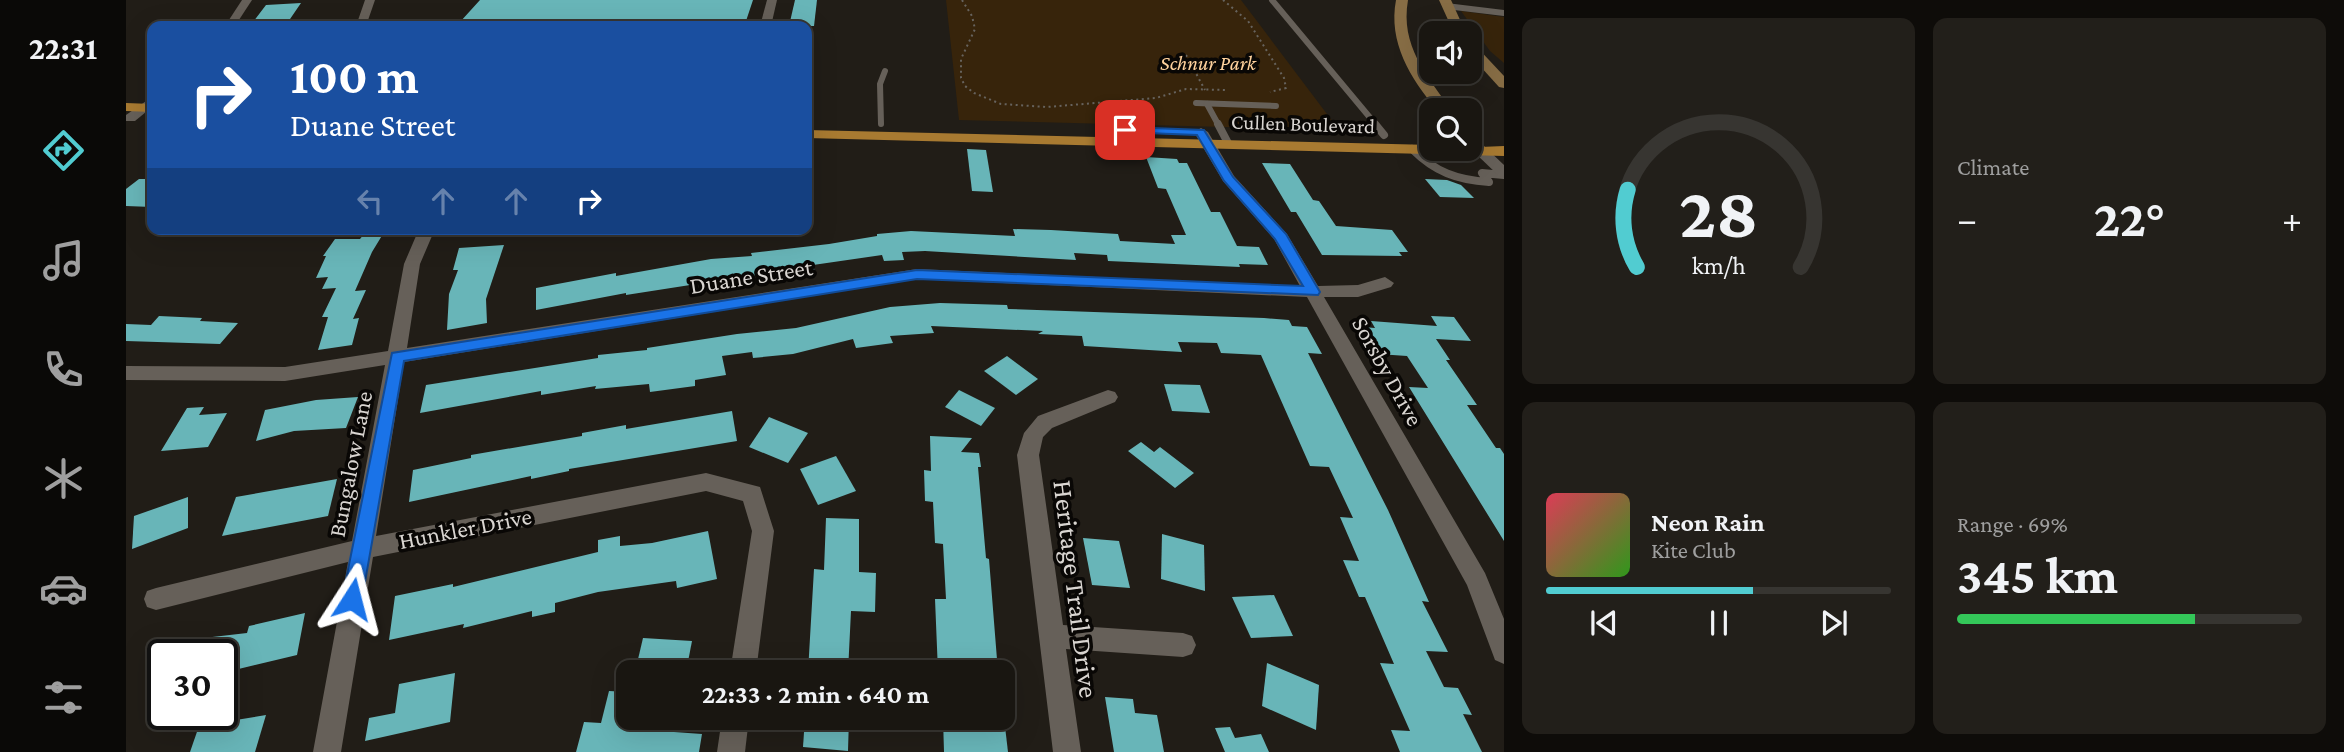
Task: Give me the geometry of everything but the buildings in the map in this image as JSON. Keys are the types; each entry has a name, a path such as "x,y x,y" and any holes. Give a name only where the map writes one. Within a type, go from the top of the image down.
{"main road":[{"path":"1402,0 1400,27 1409,58 1434,98"},
{"path":"1445,3 1454,21"},
{"path":"1482,59 1502,79"},
{"path":"127,114 147,110"},
{"name":"Cullen Boulevard","path":"812,122 881,124 975,132"},
{"name":"Cullen Boulevard","path":"812,134 975,132 1214,138 1419,148"},
{"name":"Cullen Boulevard","path":"1214,138 1419,136"},
{"name":"Cullen Boulevard","path":"1482,141 1504,138"},
{"name":"Cullen Boulevard","path":"1482,145 1504,151"}],"street":[{"path":"233,21 247,0"},
{"path":"363,21 370,0"},
{"path":"766,21 772,0"},
{"name":"Sorsby Drive","path":"1214,138 1228,178 1281,237 1477,581 1504,651"},
{"path":"1482,151 1504,174"},
{"name":"Bungalow Lane","path":"327,752 360,549 412,264 424,235"},
{"name":"Duane Street","path":"126,373 285,374 917,274 1313,292 1358,291 1385,283"},
{"name":"Heritage Trail Drive","path":"1067,752 1028,455 1034,433 1045,422 1108,397"},
{"name":"Hunkler Drive","path":"156,599 360,549 705,482 752,494 763,531 745,660"},
{"path":"1052,636 1184,645"},
{"path":"732,752 735,730"}],"lane":[{"path":"1272,0 1384,135"},
{"path":"1445,3 1504,13"},
{"path":"881,124 880,84 885,71"},
{"path":"1196,103 1276,106"},
{"path":"1207,104 1214,138"},
{"path":"1412,149 1436,171 1469,181 1489,182 1482,173 1504,174"}],"path":[{"path":"962,0 972,16 975,29 961,60 961,78 965,86 990,100 1013,106 1047,107 1156,98 1180,90 1231,90"},
{"path":"1223,0 1248,21 1284,78 1286,88 1270,92"},
{"path":"1186,55 1207,94"}],"green space":[{"name":"Schnur Park","path":"946,0 1241,0 1339,130 959,120"},
{"path":"1461,11 1504,17 1504,63 1482,40 1482,21 1468,21"}],"route":[{"path":"352,599 397,357 917,274 1313,292 1281,237 1228,178 1200,132 1125,130"}]}
